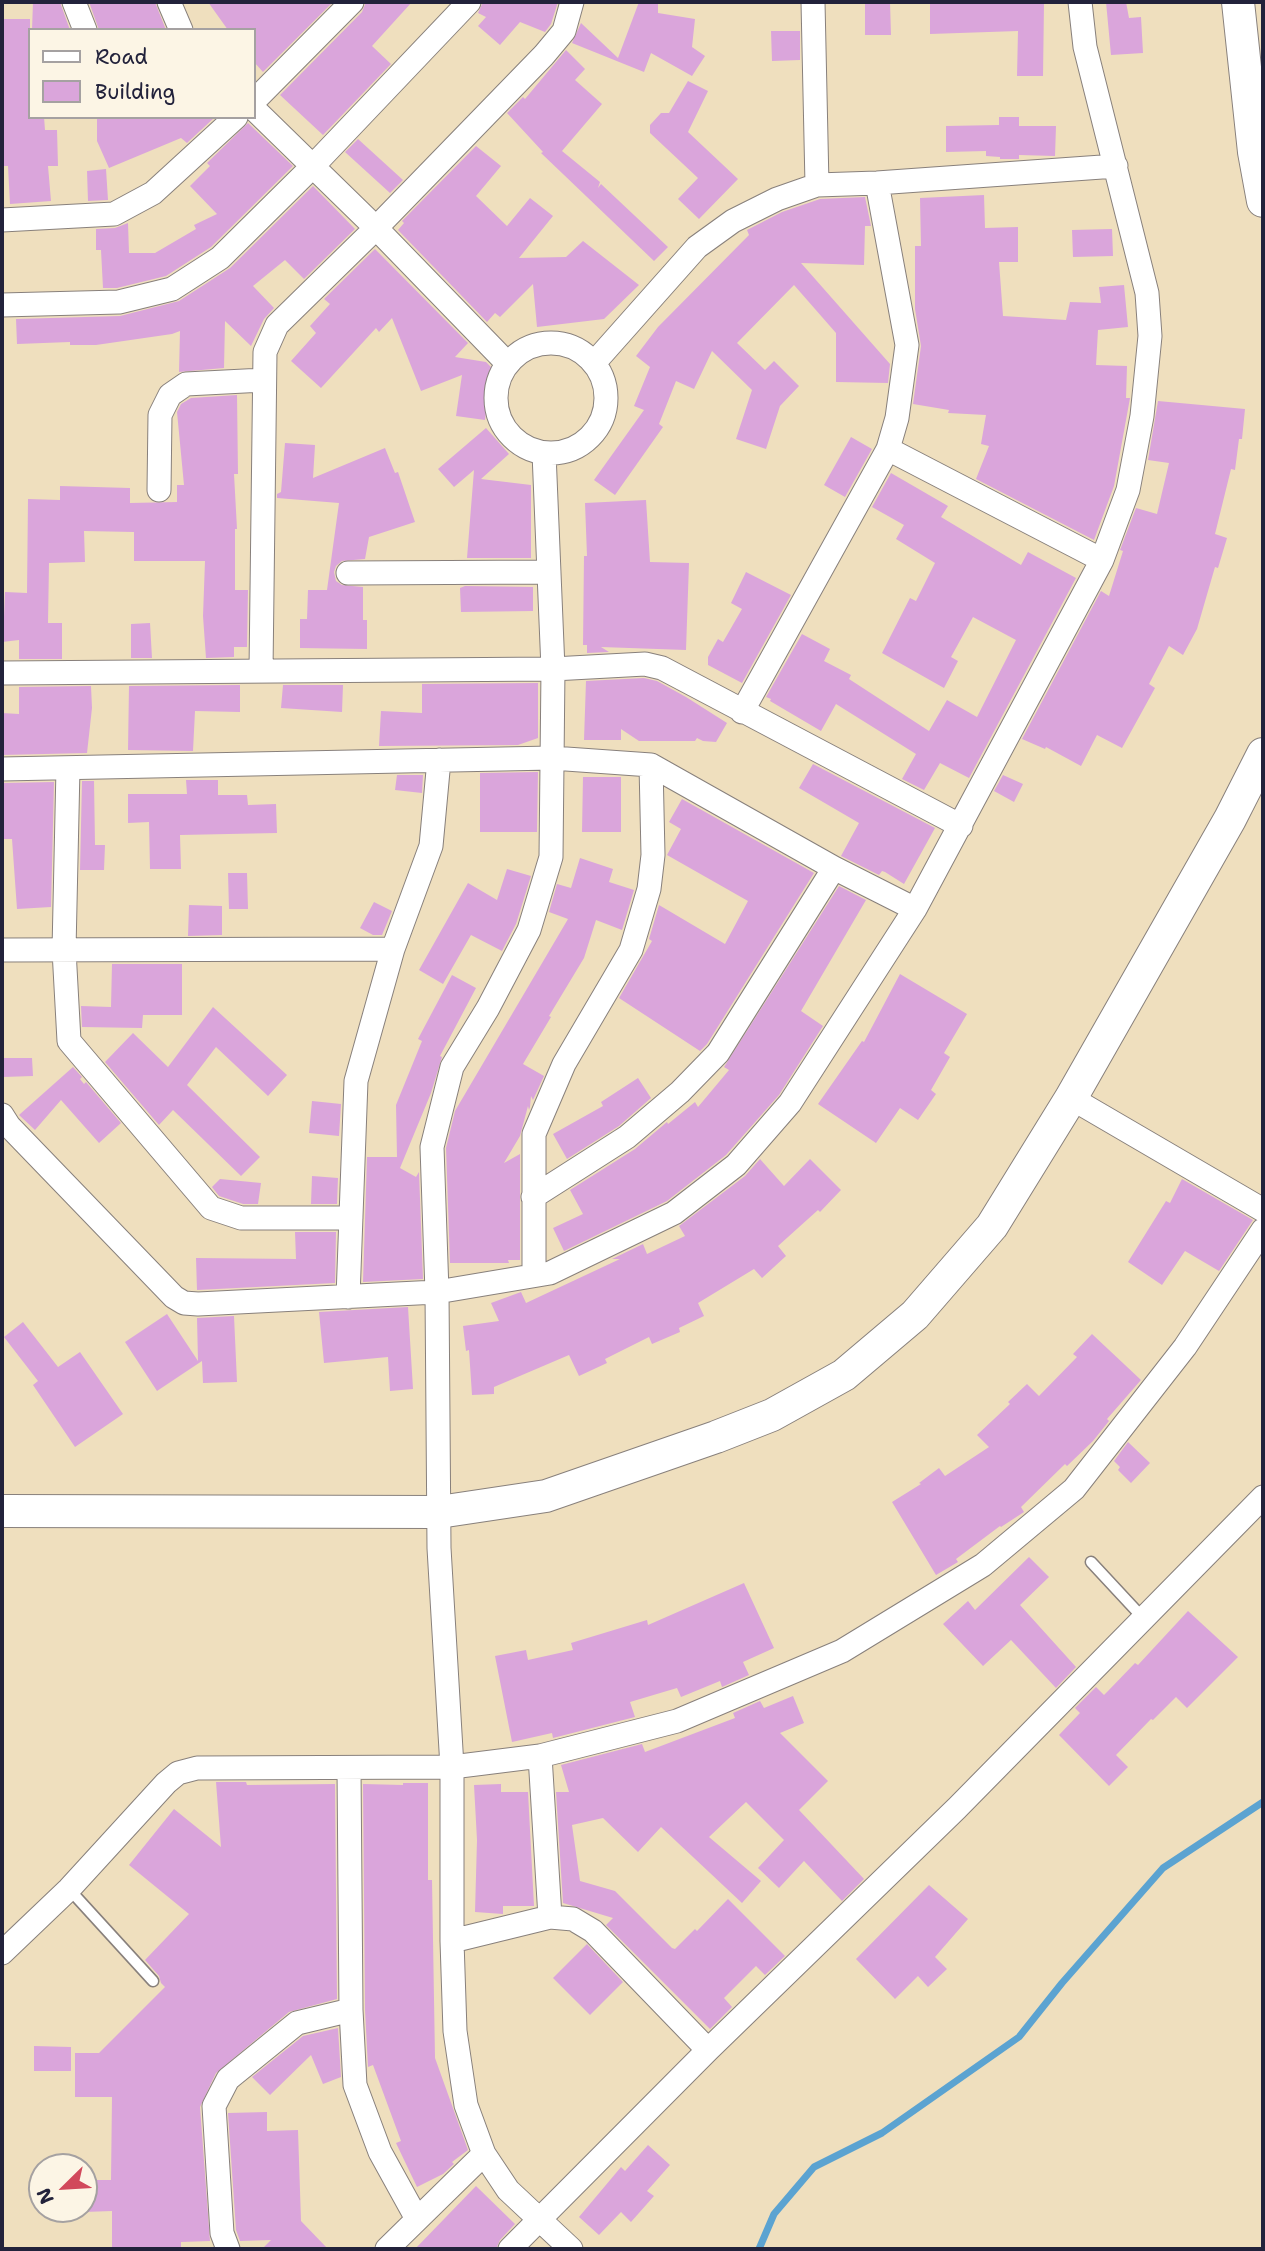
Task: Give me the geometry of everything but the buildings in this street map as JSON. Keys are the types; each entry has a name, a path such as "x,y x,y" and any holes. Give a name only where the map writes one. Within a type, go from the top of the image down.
{"street":[{"path":"74,2 84,28"},
{"path":"169,2 180,28"},
{"path":"256,99 352,2"},
{"path":"2,304 119,302 172,289 220,258 313,166 469,2"},
{"path":"261,670 265,352 277,325 376,228 544,55 564,32 572,2"},
{"path":"813,2 817,185"},
{"path":"2,1115 9,1126 174,1297 184,1303 198,1304 437,1292 550,1273 674,1213 736,1165 790,1103 915,909 1102,560 1128,490 1142,416 1150,337 1147,293 1085,47 1080,2"},
{"path":"1238,2 1254,152 1263,201"},
{"path":"256,111 376,228 507,363"},
{"path":"2,220 114,214 153,193 234,119"},
{"path":"594,363 697,247 733,221 777,199 817,185 1116,166"},
{"path":"742,712 888,449 897,418 907,345 877,183"},
{"path":"550,342 574,348 594,363 603,379 606,398 604,416 594,433 580,445 563,452 544,453 528,449 514,439 503,426 497,411 499,378 507,363 520,352 534,345 550,342"},
{"path":"159,490 160,415 170,395 186,384 264,380"},
{"path":"888,449 1102,560"},
{"path":"544,453 553,669 551,857 528,930 452,1068 432,1147 437,1292 439,1511 452,1767 455,2031 466,2105 484,2154 508,2190 571,2249"},
{"path":"348,573 549,572"},
{"path":"2,673 553,669 645,664 662,668 961,826"},
{"path":"2,1511 439,1511 546,1496 772,1415 844,1375 915,1315 992,1226 1071,1098 1230,819 1263,754"},
{"path":"2,769 552,758 652,765 915,909"},
{"path":"348,1297 356,1081 393,949 431,846 439,760"},
{"path":"534,1275 534,1134 564,1063 631,950 649,889 653,855 652,765"},
{"path":"68,768 64,950 69,1041 211,1208 241,1218 351,1218"},
{"path":"533,1198 627,1137 680,1092 718,1054 834,867"},
{"path":"2,950 393,949"},
{"path":"1071,1098 1263,1210"},
{"path":"2,1953 69,1889 178,1773 197,1768 452,1767 540,1756 677,1721 842,1651 983,1565 1074,1489 1185,1347 1263,1230"},
{"path":"510,2249 708,2050 957,1808 1263,1497"},
{"path":"540,1756 550,1917"},
{"path":"349,1769 351,2010 355,2085 380,2152 417,2219"},
{"path":"452,1941 550,1917 573,1919 593,1931 708,2050"},
{"path":"228,2249 222,2233 214,2106 223,2088 228,2079 297,2023 351,2010"},
{"path":"387,2249 484,2154"}],"lane":[{"path":"1090,1562 1144,1619"},
{"path":"69,1889 153,1981"}],"waterway":[{"path":"759,2249 774,2214 814,2167 882,2133 1019,2037 1062,1983 1163,1868 1263,1802"}]}
